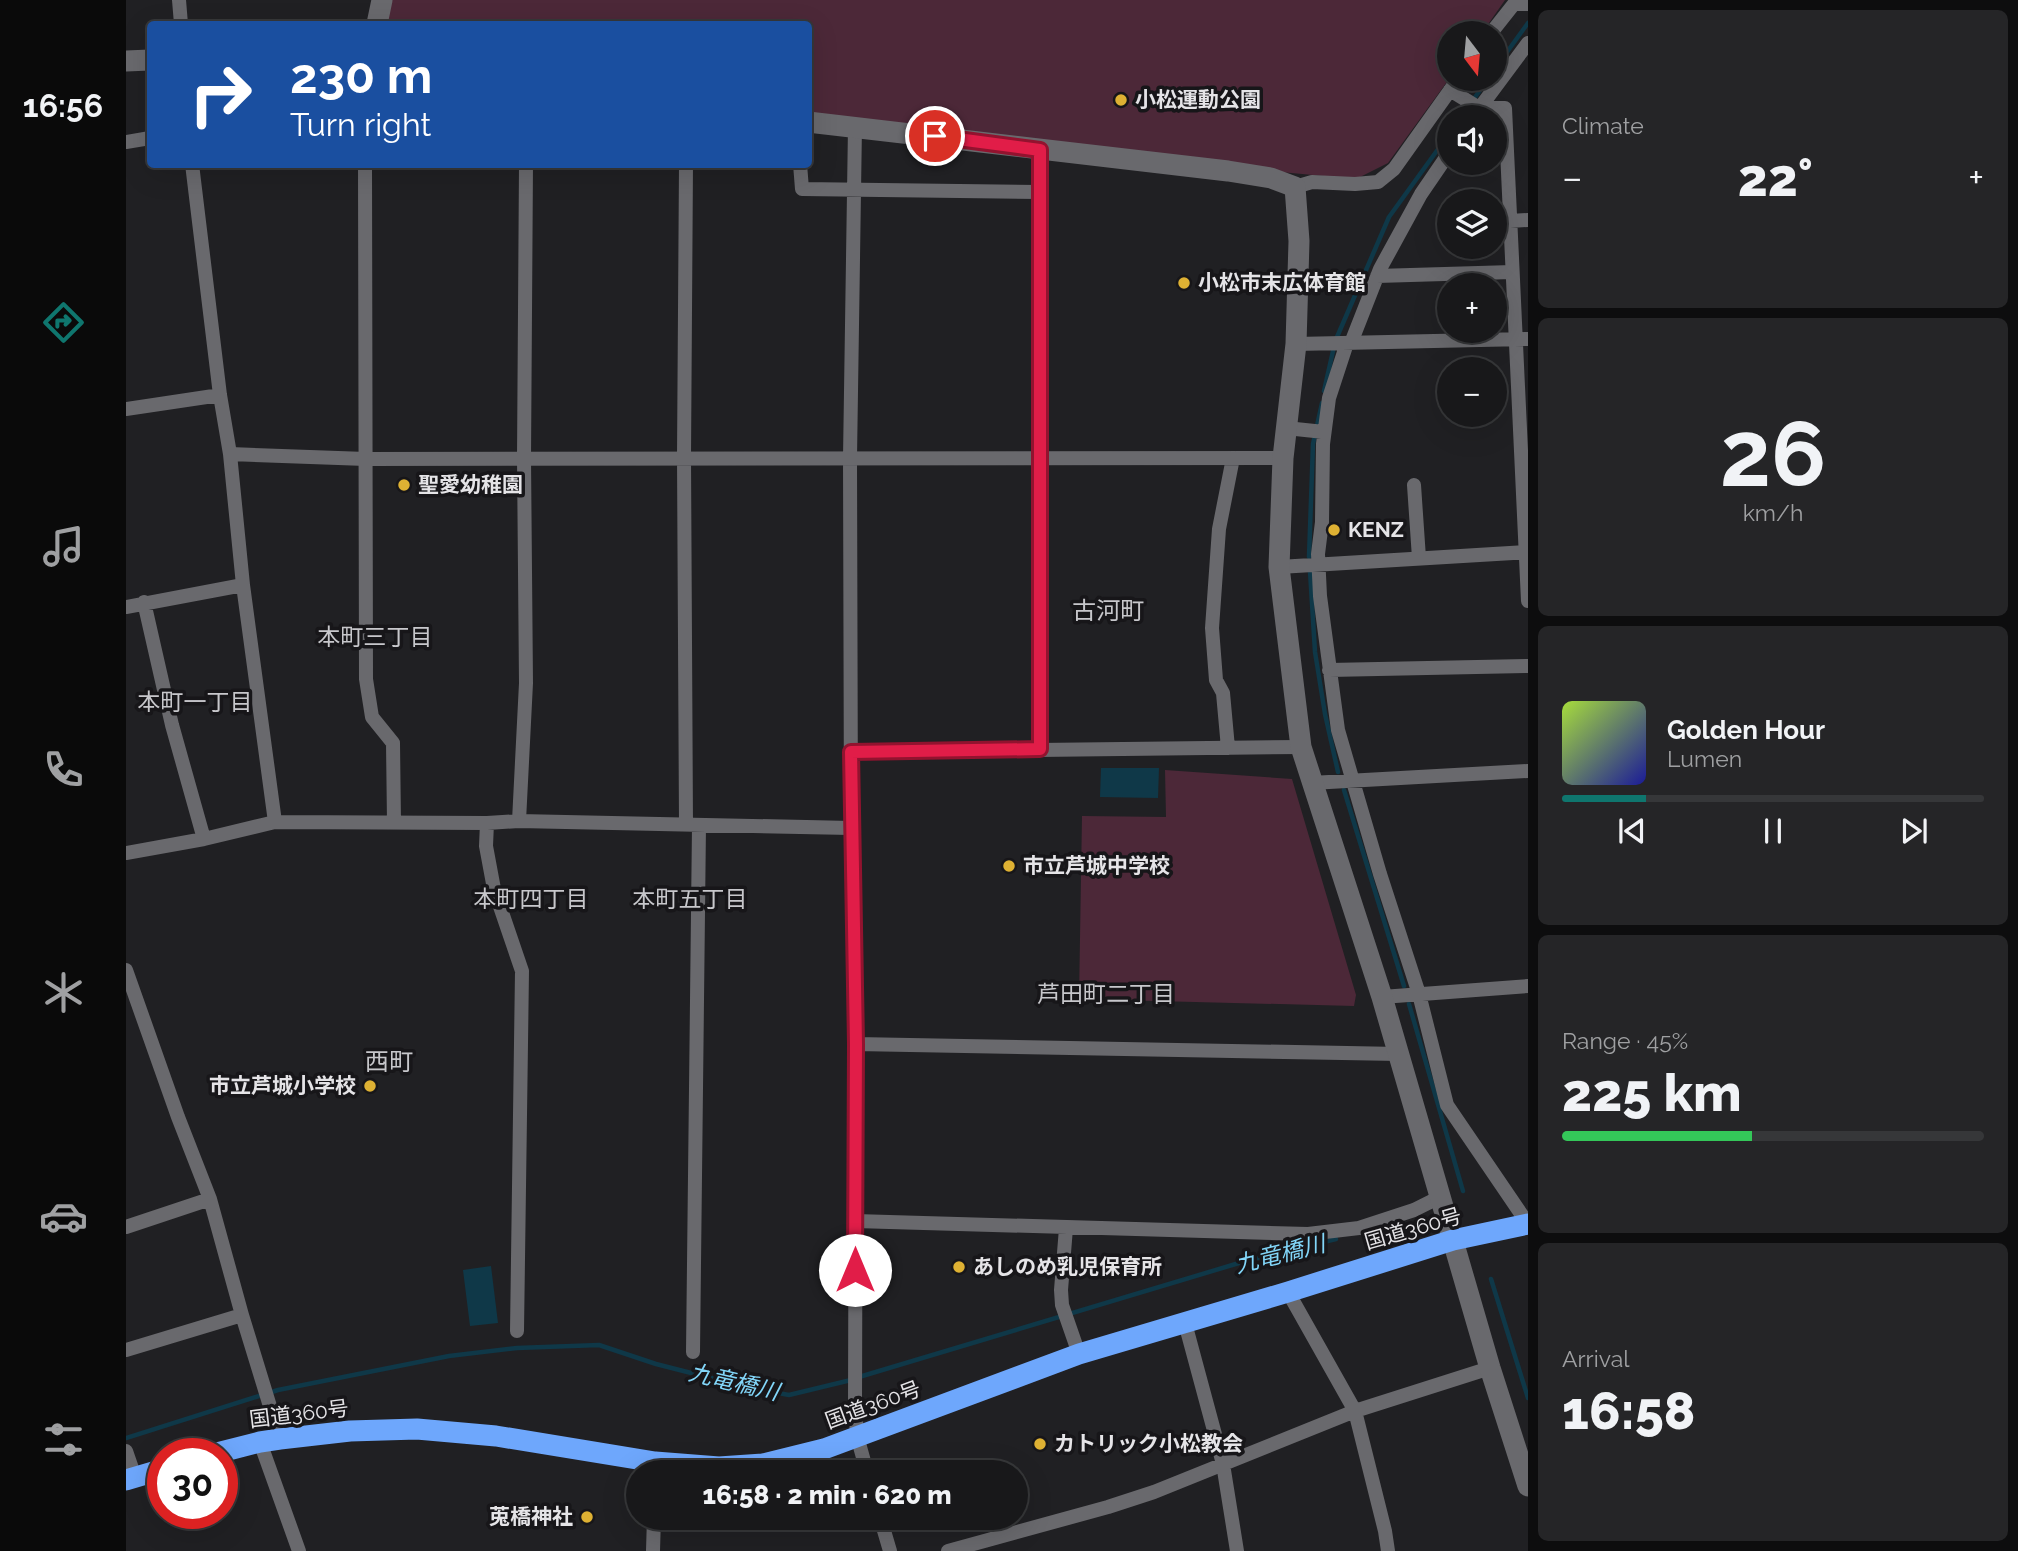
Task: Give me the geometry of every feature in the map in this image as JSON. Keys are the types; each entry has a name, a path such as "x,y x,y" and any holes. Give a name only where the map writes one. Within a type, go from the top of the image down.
{"highway":[{"name":"国道360号","path":"780,1460 824,1450 1079,1354 1453,1240 1528,1224"},
{"name":"国道360号","path":"238,1448 270,1440 417,1429 496,1436 626,1461"}],"street":[{"path":"179,0 181,21"},
{"path":"378,21 382,0"},
{"path":"1501,21 1514,4 1528,4"},
{"path":"1482,105 1528,43"},
{"path":"126,61 147,60"},
{"path":"812,122 1228,171 1271,178 1296,187 1312,182 1378,182 1394,169 1455,91"},
{"path":"1459,91 1472,105"},
{"path":"855,126 849,458 851,828 856,1044 855,1390 857,1436 864,1460"},
{"path":"126,142 147,138"},
{"path":"1040,150 1040,749"},
{"path":"1507,153 1512,272 1521,340 1528,601"},
{"path":"192,168 275,822"},
{"path":"365,168 366,679 372,717 393,743 394,822"},
{"path":"519,821 526,683 526,168"},
{"path":"686,168 684,457 693,825 693,1352"},
{"path":"800,168 802,189 1039,192"},
{"path":"1437,171 1421,194 1377,276 1329,398 1321,475 1322,522 1318,565 1320,596 1338,730 1419,994 1447,1105 1528,1224"},
{"path":"1296,187 1299,241 1296,429 1283,458 1279,567 1301,747 1382,997 1490,1368 1528,1486"},
{"path":"1510,221 1528,220"},
{"path":"1377,276 1512,272"},
{"path":"1296,344 1521,340"},
{"path":"126,408 220,395"},
{"path":"1296,429 1324,432"},
{"path":"230,454 366,459 1283,458"},
{"path":"1228,748 1223,693 1216,680 1212,628 1219,529 1233,458"},
{"path":"1414,485 1419,558"},
{"path":"1279,567 1526,552"},
{"path":"126,607 243,585"},
{"path":"144,602 172,725 205,839"},
{"path":"1329,670 1528,666"},
{"path":"851,752 1301,747"},
{"path":"1311,783 1528,771"},
{"path":"126,853 205,839 275,822 519,821 851,828"},
{"path":"487,823 486,846 494,889 522,971 517,1331"},
{"path":"126,970 210,1199 271,1408 270,1440 299,1551"},
{"path":"1382,997 1528,986"},
{"path":"856,1044 1399,1054"},
{"path":"855,1221 1308,1234 1359,1228 1414,1210 1440,1197"},
{"path":"126,1227 210,1199"},
{"path":"1066,1228 1062,1305 1079,1354"},
{"path":"1288,1292 1355,1411 1388,1551"},
{"path":"126,1350 242,1315"},
{"path":"1185,1323 1223,1464 1237,1551"},
{"path":"948,1551 1154,1492 1355,1411 1490,1368"},
{"path":"126,1451 131,1478"},
{"path":"653,1551 654,1530"},
{"path":"884,1530 890,1551"}],"shaded area":[{"name":"小松運動公園","path":"382,0 1505,0 1490,21 1437,21 1437,91 1440,91 1388,163 1356,179 1040,150 812,122 812,21 378,21"},
{"path":"1165,770 1292,779 1356,995 1354,1006 1079,999 1082,816 1166,817"}],"water":[{"path":"1101,768 1159,768 1158,798 1100,797"},
{"path":"491,1266 498,1323 470,1326 463,1270"}],"waterway":[{"path":"1507,52 1528,23"},
{"path":"1470,105 1479,91"},
{"path":"1337,337 1389,217 1437,151"},
{"path":"1324,391 1333,351"},
{"path":"1309,557 1313,444 1322,403"},
{"path":"1310,571 1315,652 1338,772"},
{"path":"1344,790 1404,986"},
{"path":"1409,1004 1463,1191"},
{"name":"九竜橋川","path":"859,1377 1249,1260 1336,1239"},
{"path":"1491,1279 1528,1398"},
{"name":"九竜橋川","path":"126,1438 278,1390 449,1356 517,1348 599,1345 656,1364 789,1395 851,1380"}],"place":[{"name":"小松運動公園","path":"1121,100"},
{"name":"小松市末広体育館","path":"1184,283"},
{"name":"聖愛幼稚園","path":"404,485"},
{"name":"KENZ","path":"1334,530"},
{"name":"市立芦城中学校","path":"1009,866"},
{"name":"市立芦城小学校","path":"370,1086"},
{"name":"あしのめ乳児保育所","path":"959,1267"},
{"name":"カトリック小松教会","path":"1040,1444"},
{"name":"莵橋神社","path":"587,1517"}],"district":[{"name":"古河町","path":"1108,611"},
{"name":"本町三丁目","path":"375,637"},
{"name":"本町一丁目","path":"195,702"},
{"name":"本町四丁目","path":"531,899"},
{"name":"本町五丁目","path":"690,899"},
{"name":"芦田町二丁目","path":"1106,994"},
{"name":"西町","path":"389,1062"}],"route":[{"path":"855,1270 856,1044 851,752 1040,749 1040,150 935,136"}]}
